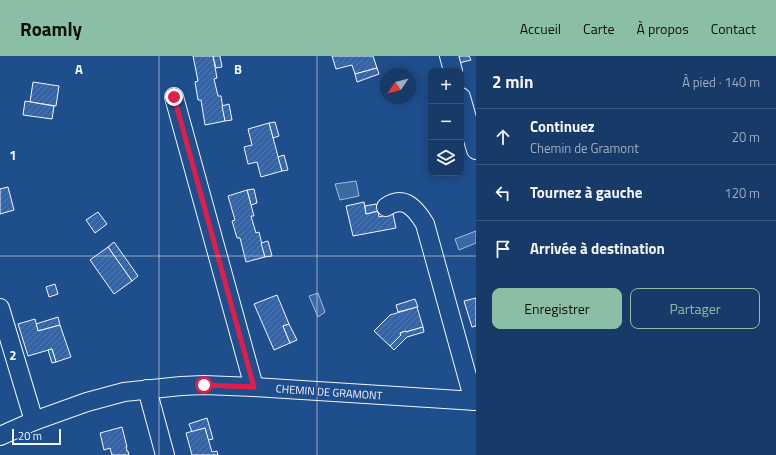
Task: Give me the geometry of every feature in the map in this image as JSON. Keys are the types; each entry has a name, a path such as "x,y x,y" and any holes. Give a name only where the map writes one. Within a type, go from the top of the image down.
{"street":[{"path":"449,56 453,68"},
{"path":"174,97 254,387"},
{"path":"463,104 476,150"},
{"name":"CHEMIN DE GRAMONT","path":"0,436 34,421 87,402 124,392 197,385 254,387 475,401 425,224 413,208 406,204 399,201 392,202 386,207"},
{"path":"0,308 34,421"},
{"path":"147,389 165,455"}],"water":[{"path":"356,181 359,196 340,200 335,184"},
{"path":"476,231 476,243 459,250 455,239"},
{"path":"318,293 325,312 318,317 309,296"}],"building":[{"path":"193,56 213,56 217,78 214,79 218,96 221,96 225,121 205,125 201,100 198,100 195,82 198,81"},
{"path":"213,56 220,56 222,67 216,68"},
{"path":"332,56 373,56 377,68 355,74 352,65 336,69"},
{"path":"453,56 469,56 471,60 455,64"},
{"path":"377,68 379,74 357,82 355,74"},
{"path":"33,82 59,86 56,106 30,102"},
{"path":"25,101 54,106 52,119 23,115"},
{"path":"229,104 232,120 225,121 222,106"},
{"path":"275,122 279,136 273,138 269,123"},
{"path":"269,123 282,171 261,177 257,162 248,164 244,147 252,145 248,129"},
{"path":"284,155 288,170 282,171 278,157"},
{"path":"8,187 14,210 0,214 0,189"},
{"path":"254,189 257,203 251,205 247,190"},
{"path":"247,190 254,216 251,216 256,233 259,232 265,257 246,262 240,238 237,238 232,221 235,220 228,196"},
{"path":"364,202 366,214 378,211 379,217 393,214 396,228 353,236 346,206"},
{"path":"376,204 378,211 366,214 365,206"},
{"path":"98,212 107,224 95,233 86,220"},
{"path":"268,241 272,256 265,257 261,243"},
{"path":"114,242 138,276 132,281 108,247"},
{"path":"108,247 132,281 114,294 90,260"},
{"path":"55,284 58,294 49,297 46,287"},
{"path":"277,295 289,324 283,326 290,343 274,350 254,304"},
{"path":"476,298 476,326 472,327 464,301"},
{"path":"415,299 418,307 398,312 396,305"},
{"path":"417,307 423,327 400,333 401,335 390,346 374,331 390,315"},
{"path":"58,317 60,325 38,331 36,324"},
{"path":"35,319 38,331 60,325 71,357 56,362 52,349 28,356 18,324"},
{"path":"289,324 297,340 290,343 283,326"},
{"path":"423,327 424,332 407,337 394,350 390,346 401,335 400,333"},
{"path":"52,349 56,362 52,363 48,350"},
{"path":"207,418 213,439 208,440 205,428 192,432 189,424"},
{"path":"122,427 129,455 112,455 110,448 104,450 100,433"},
{"path":"205,428 212,452 217,451 218,455 192,455 186,433"}],"route":[{"path":"174,97 254,387 204,385"}]}
